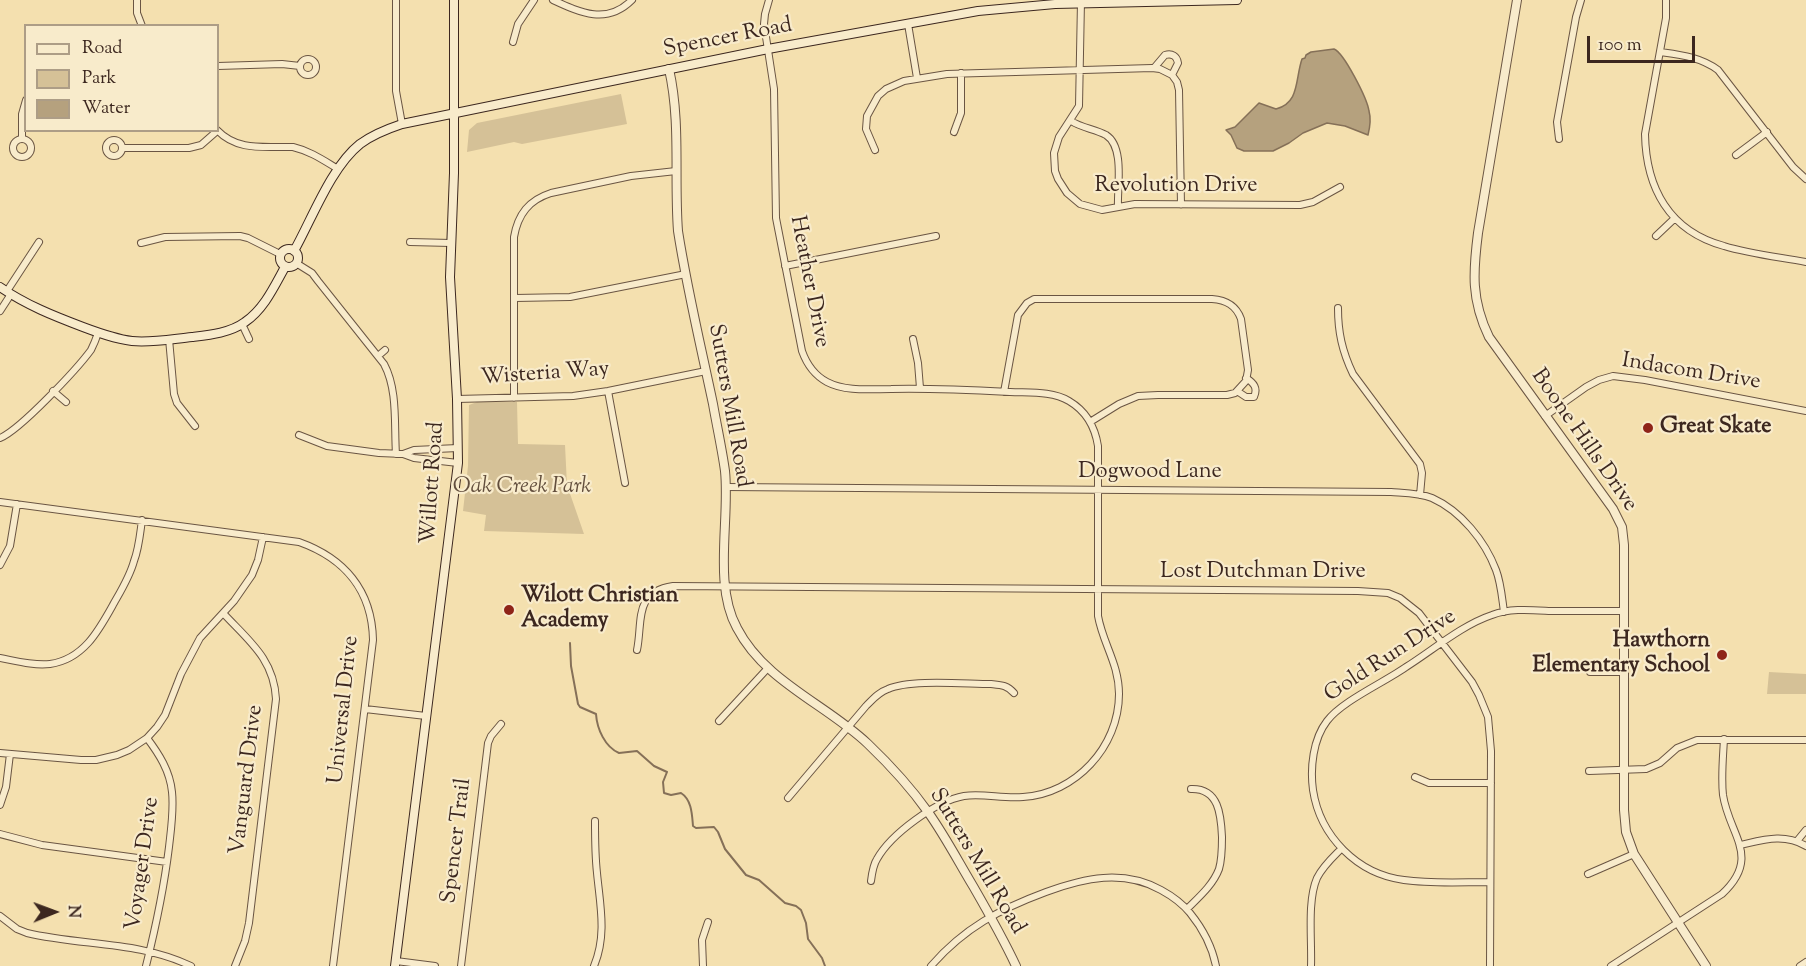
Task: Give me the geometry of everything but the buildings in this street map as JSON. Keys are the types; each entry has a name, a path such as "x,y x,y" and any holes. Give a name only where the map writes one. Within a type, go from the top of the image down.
{"main road":[{"name":"Willott Road","path":"395,964 458,463 450,277 454,0"},
{"name":"Spencer Road","path":"294,251 338,169 352,152 360,144 377,134 402,124 768,49 996,9 1080,2 1237,0"},
{"path":"285,250 294,251 298,258 296,263 293,267 285,267 279,260 280,254 285,250"},
{"path":"6,291 42,311 98,333 132,341 169,339 216,333 242,324 259,309 285,267"}],"street":[{"path":"137,0 137,13 141,24"},
{"path":"396,0 396,91 402,124"},
{"path":"513,42 518,24 534,0"},
{"path":"553,0 582,13 594,15 615,12 632,0"},
{"name":"Heather Drive","path":"770,0 765,14 765,32 774,89 775,210 802,351 811,370 827,382 849,388 920,388 1049,394 1061,397 1076,406 1090,422"},
{"name":"Boone Hills Drive","path":"1517,0 1478,233 1473,280 1478,309 1489,337 1612,509 1622,527 1624,545 1624,821 1629,844 1634,854 1706,966"},
{"path":"1559,139 1557,122 1574,25 1581,0"},
{"path":"1666,0 1666,18 1646,134 1646,151 1653,185 1675,218 1687,229 1714,243 1806,262"},
{"name":"Revolution Drive","path":"1080,2 1079,106 1056,145 1054,162 1058,179 1067,193 1080,204 1095,209 1135,204 1300,205 1313,202 1340,187"},
{"path":"908,24 917,78"},
{"path":"1660,52 1707,62 1718,70 1793,167 1806,179"},
{"path":"1154,68 1160,58 1172,55 1178,63 1172,75"},
{"path":"219,66 282,64 300,66"},
{"name":"Sutters Mill Road","path":"669,69 675,94 678,231 723,459 726,487 724,565 730,611 736,628 767,669 849,727 880,756 928,812 990,916 1016,966"},
{"path":"875,150 866,129 866,120 872,105 886,89 904,81 961,73 1160,69 1172,75 1179,90 1181,205"},
{"path":"954,132 962,113 961,73"},
{"path":"22,139 24,107"},
{"path":"1071,121 1106,135 1115,145 1118,157 1118,207"},
{"path":"122,148 189,148 201,145 216,132"},
{"path":"218,132 231,141 247,147 300,149 316,155 338,169"},
{"path":"1736,155 1767,132"},
{"path":"514,398 514,237 520,217 532,202 541,196 631,176 676,171"},
{"path":"1656,236 1675,218"},
{"path":"141,243 165,237 240,236 280,254"},
{"path":"785,266 936,236"},
{"path":"0,310 6,291 39,242"},
{"path":"410,242 451,243"},
{"path":"296,263 312,273 384,364 391,379 400,454"},
{"path":"515,297 570,297 686,274"},
{"path":"871,881 875,861 880,854 900,833 942,803 964,796 1023,797 1044,794 1068,782 1098,758 1116,722 1119,682 1115,664 1100,627 1098,446 1095,430 1090,422 1119,404 1138,396 1227,395 1237,391 1246,378 1248,370 1241,319 1229,303 1212,299 1034,299 1027,303 1018,315 1004,392"},
{"path":"1338,308 1338,327 1345,357 1353,374 1420,464 1422,473 1420,495"},
{"path":"242,324 249,339"},
{"path":"0,438 17,427 53,391 91,349 98,333"},
{"path":"169,339 174,394 177,403 195,426"},
{"path":"912,339 918,363 920,388"},
{"path":"378,356 385,350"},
{"name":"Wisteria Way","path":"457,399 573,396 706,371"},
{"name":"Indacom Drive","path":"1545,416 1586,387 1613,376 1806,411"},
{"path":"1237,391 1246,397 1254,397 1257,392 1256,387 1246,378"},
{"path":"53,391 66,402"},
{"path":"608,391 625,483"},
{"path":"299,435 327,446 458,463"},
{"path":"400,454 414,450 458,448"},
{"name":"Dogwood Lane","path":"726,487 1379,492 1420,495 1431,498 1457,513 1478,539 1497,572 1504,612"},
{"name":"Universal Drive","path":"0,502 299,542 322,551 342,565 359,587 369,608 373,631 372,650 333,966"},
{"path":"0,565 10,546 17,504"},
{"path":"0,658 50,664 67,659 84,648 102,626 131,571 138,548 142,520"},
{"path":"0,753 96,760 129,750 147,738 165,715 181,674 200,638 234,601 252,575 263,537"},
{"name":"Lost Dutchman Drive","path":"648,597 655,591 673,586 1376,591 1388,593 1411,605 1419,613 1472,682 1484,705 1490,733 1490,966"},
{"path":"637,650 640,615 648,597 641,591"},
{"name":"Gold Run Drive","path":"1490,882 1403,880 1373,871 1341,849 1323,823 1314,798 1313,757 1321,732 1326,722 1340,708 1480,620 1504,612 1521,610 1623,611"},
{"name":"Vanguard Drive","path":"223,613 266,660 274,680 276,699 249,923 235,966"},
{"path":"719,721 767,669"},
{"path":"1590,672 1624,672"},
{"path":"788,798 873,699 889,688 900,685 991,684 1003,685 1014,693"},
{"path":"365,709 426,716"},
{"name":"Spencer Trail","path":"461,966 488,743 501,724"},
{"name":"Voyager Drive","path":"146,966 160,908 173,816 172,790 163,762 147,738"},
{"path":"1611,966 1729,887 1739,871 1742,853 1723,794 1724,739"},
{"path":"1589,771 1624,771 1653,767 1677,748 1697,740 1806,740"},
{"path":"0,805 6,787 10,754"},
{"path":"1415,777 1430,783 1491,783"},
{"path":"1187,909 1215,878 1219,869 1222,848 1221,819 1217,804 1204,790 1191,789"},
{"path":"594,966 600,951 602,926 595,821"},
{"path":"1797,841 1806,830"},
{"path":"0,834 42,845 167,862"},
{"path":"1740,845 1778,838 1797,841 1806,846"},
{"path":"1311,966 1314,887 1323,867 1341,849"},
{"path":"1588,874 1634,854"},
{"path":"931,966 959,938 990,916 1013,904 1086,879 1107,877 1130,878 1154,886 1178,900 1203,930 1216,966"},
{"path":"0,916 17,929 38,935 136,948 191,966"},
{"path":"703,966 702,940 708,922"},
{"path":"1800,966 1806,962"},
{"path":"395,964 435,966"}],"green space":[{"path":"621,94 627,124 467,152 469,130 477,123"},
{"name":"Oak Creek Park","path":"477,402 517,402 518,444 565,445 567,485 584,534 484,531 486,515 463,511 468,466 469,405"},
{"path":"1769,672 1806,674 1806,694 1767,694"}],"water":[{"path":"1334,49 1349,67 1364,96 1370,117 1368,135 1345,126 1327,123 1303,133 1273,151 1244,151 1237,148 1226,130 1235,127 1259,103 1276,109 1284,106 1293,96 1302,59 1311,52"}],"waterway":[{"path":"570,643 571,666 578,704 596,714 598,726 606,742 619,753 637,751 654,766 667,772 663,782 664,793 671,795 681,793 685,796 691,808 693,826 696,828 714,827 725,849 746,875 759,880 785,903 801,910 806,923 808,939 825,966"}],"place":[{"name":"Great Skate","path":"1648,428"},
{"name":"Wilott Christian Academy","path":"509,610"},
{"name":"Hawthorn Elementary School","path":"1722,655"}]}
